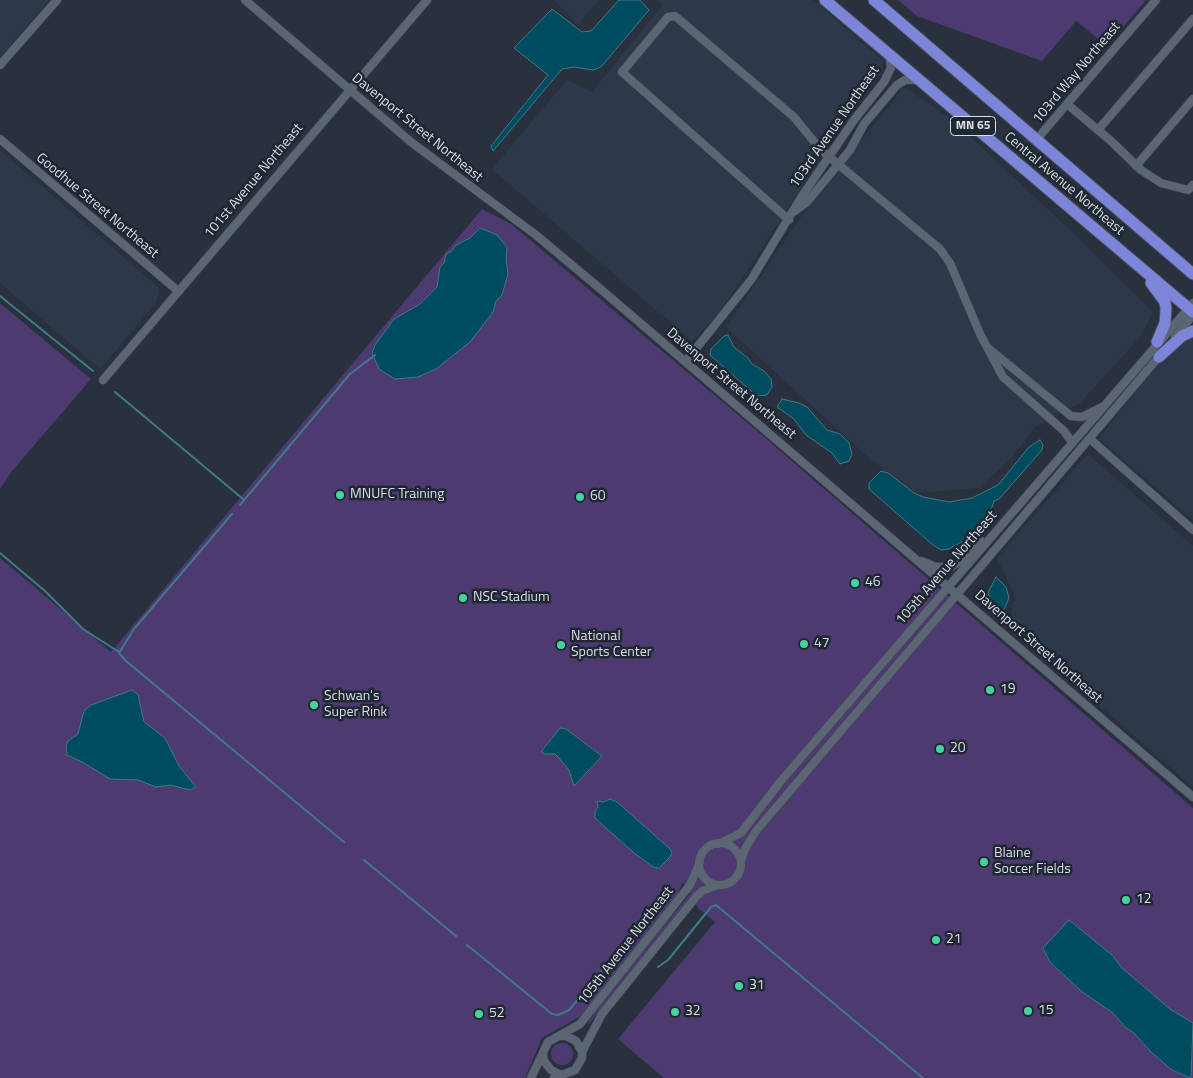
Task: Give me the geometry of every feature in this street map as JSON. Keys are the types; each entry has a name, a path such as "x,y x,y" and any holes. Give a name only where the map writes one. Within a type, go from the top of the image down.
{"highway":[{"name":"Central Avenue Northeast","path":"825,0 1136,264 1192,309"},
{"name":"Central Avenue Northeast","path":"874,0 1193,274"},
{"path":"1136,264 1165,302 1165,322 1157,342"},
{"path":"1159,357 1182,336 1193,331"}],"street":[{"path":"0,66 57,0"},
{"name":"Davenport Street Northeast","path":"245,0 437,163 536,236 686,361 1193,797"},
{"name":"101st Avenue Northeast","path":"103,380 426,0"},
{"name":"103rd Way Northeast","path":"1037,139 1156,0"},
{"path":"789,220 782,211 622,72 668,17 675,16 794,117 818,146 829,156 940,249 950,263 985,345 1003,377 1064,431 1072,442"},
{"path":"1098,130 1193,19"},
{"name":"103rd Avenue Northeast","path":"686,361 739,297 794,213 802,196 854,120 884,82 890,68 889,54"},
{"name":"103rd Avenue Northeast","path":"794,213 806,202 850,150 864,124 897,85 904,80 919,80"},
{"path":"1136,166 1193,99"},
{"path":"1067,104 1136,166 1161,183 1190,187"},
{"name":"Goodhue Street Northeast","path":"0,139 178,291"},
{"name":"105th Avenue Northeast","path":"531,1078 548,1042 580,1024 690,885 706,849 740,833 780,782 1157,342 1192,309"},
{"name":"105th Avenue Northeast","path":"543,1055 544,1061 558,1076 575,1070 581,1062 582,1052 602,1014 695,898 702,891 732,881 738,876 745,849 756,832 1159,357 1192,309"},
{"path":"985,345 1071,416 1082,417 1102,407"},
{"path":"1090,439 1193,530"},
{"path":"910,555 936,567 950,567 958,563 1010,514"},
{"path":"718,844 724,844 735,850 741,861"},
{"path":"700,862 702,873 706,879 718,885"},
{"path":"560,1036 566,1036 576,1041 582,1052"}],"shaded area":[{"path":"0,0 49,0 0,57"},
{"path":"554,0 599,0 578,24"},
{"path":"657,0 813,0 883,61 881,74 846,120 719,313 692,341 492,169 567,80 592,92 663,5"},
{"path":"898,0 1146,0 1107,46 1076,21 1042,61 917,16"},
{"path":"904,87 952,120 1074,234 1153,312 1140,337 1080,403 1035,427 1010,459 979,488 914,493 867,456 726,327 806,210"},
{"path":"0,150 159,288 156,303 100,369 0,283"},
{"name":"National Sports Center","path":"482,209 511,224 756,430 1193,808 1193,1078 664,1078 618,1039 715,922 698,908 691,896 588,1023 614,985 690,894 683,882 669,912 602,994 581,1016 542,1038 525,1078 0,1078 0,558 111,652"},
{"path":"0,303 91,379 12,471 0,489"},
{"path":"1190,338 1193,338 1193,520 1099,438 1159,363"},
{"path":"1088,454 1193,546 1193,787 1009,627 1015,596 997,558"},
{"path":"562,1043 570,1046 573,1054 570,1062 562,1065 554,1062 551,1054 554,1046"}],"water":[{"path":"619,0 640,0 649,10 601,67 593,70 574,67 562,69 493,151 491,146 548,75 514,48 552,9 582,32 591,31"},
{"path":"480,228 497,235 507,247 508,274 502,295 496,301 493,312 470,342 436,369 418,377 395,379 379,369 372,353 375,345 394,319 420,304 437,287 440,267 444,263 446,254 452,251 456,245 470,238"},
{"path":"728,335 734,347 771,379 772,387 767,395 757,396 710,355 711,349 724,336"},
{"path":"782,399 807,407 827,430 840,434 849,443 852,454 849,461 840,464 832,453 806,435 794,419 777,407"},
{"path":"1040,440 1043,445 1042,450 999,499 994,501 992,507 965,540 949,549 941,550 933,545 869,489 869,483 881,471 888,473 914,493 923,497 949,502 972,498 998,485 1029,447"},
{"path":"996,577 1006,587 1009,598 1002,614 992,603 988,593"},
{"path":"132,690 138,695 144,722 165,738 179,766 196,787 190,790 170,785 156,787 138,780 110,779 67,755 66,746 68,741 78,734 84,711 91,705"},
{"path":"560,728 566,729 602,756 574,786 569,770 559,758 555,754 541,752"},
{"path":"610,799 617,802 670,849 672,853 659,868 653,867 633,852 595,818 595,812 598,807 597,801 603,802"},
{"path":"1069,920 1112,955 1122,968 1170,1009 1193,1023 1191,1078 1172,1070 1151,1052 1133,1032 1126,1028 1113,1013 1081,991 1050,962 1043,948"}],"waterway":[{"path":"0,296 93,371"},
{"path":"240,505 350,374 375,355"},
{"path":"115,392 243,499"},
{"path":"232,514 134,629 119,653 126,661 344,842"},
{"path":"0,553 45,591 83,629 119,652"},
{"path":"364,860 456,936"},
{"path":"658,967 668,960 711,907 716,905 923,1078"},
{"path":"467,945 552,1014 558,1015 569,1010 628,941 632,944"}],"place":[{"name":"MNUFC Training","path":"340,495"},
{"name":"60","path":"580,497"},
{"name":"46","path":"855,583"},
{"name":"NSC Stadium","path":"463,598"},
{"name":"47","path":"804,644"},
{"name":"National Sports Center","path":"561,645"},
{"name":"19","path":"990,690"},
{"name":"Schwan's Super Rink","path":"314,705"},
{"name":"20","path":"940,749"},
{"name":"Blaine Soccer Fields","path":"984,862"},
{"name":"12","path":"1126,900"},
{"name":"21","path":"936,940"},
{"name":"31","path":"739,986"},
{"name":"15","path":"1028,1011"},
{"name":"32","path":"675,1012"},
{"name":"52","path":"479,1014"}]}
